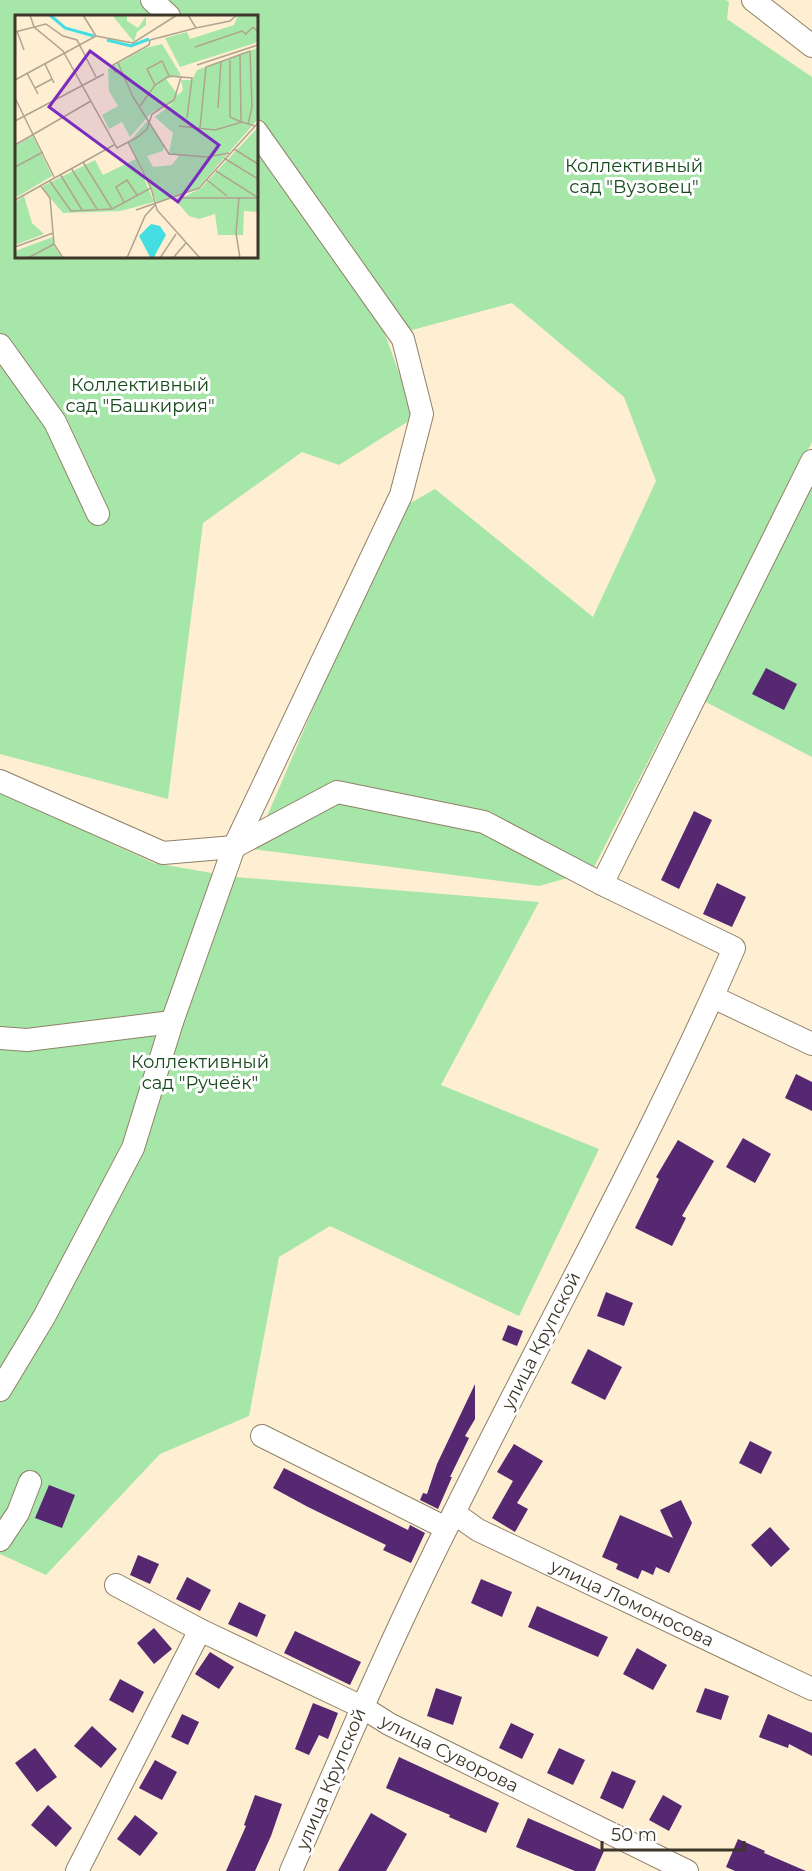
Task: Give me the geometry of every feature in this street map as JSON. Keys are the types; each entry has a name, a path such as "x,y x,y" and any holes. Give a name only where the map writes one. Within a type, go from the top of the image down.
{"street":[{"path":"152,0 168,15"},
{"path":"761,4 812,46"},
{"path":"0,1390 44,1317 133,1148 172,1022 234,847 401,495 422,414 403,339 258,134"},
{"path":"0,345 55,422 98,514"},
{"path":"0,781 163,853 234,847 338,792 483,822 602,884 812,461"},
{"name":"улица Крупской","path":"291,1871 362,1707 450,1521 623,1181 713,997 734,948 602,884"},
{"path":"713,997 812,1044"},
{"path":"0,1038 27,1040 172,1022"},
{"name":"улица Ломоносова","path":"262,1436 450,1521 478,1530 812,1689"},
{"path":"0,1540 18,1513 30,1482"},
{"name":"улица Суворова","path":"116,1585 200,1630 362,1707 389,1724 687,1871"},
{"path":"77,1871 200,1630"}],"green space":[{"name":"Коллективный сад \"Башкирия\"","path":"0,0 139,0 155,15 15,15 15,258 258,258 258,138 374,304 415,417 339,465 302,452 203,523 168,799 0,754"},
{"name":"Коллективный сад \"Вузовец\"","path":"159,0 726,0 729,2 727,19 812,77 812,442 592,871 539,886 253,849 398,510 435,489 593,617 656,481 624,397 512,303 405,332 258,123 258,15 176,15"},
{"path":"812,483 812,757 700,699"},
{"name":"Коллективный сад \"Ручеёк\"","path":"0,792 154,863 235,877 539,902 441,1085 599,1149 519,1316 330,1226 279,1257 249,1416 160,1454 46,1575 0,1554"}],"building":[{"path":"766,668 797,684 784,710 752,694"},
{"path":"694,811 712,820 679,889 661,880"},
{"path":"717,883 746,897 732,927 703,914"},
{"path":"796,1074 812,1082 812,1111 785,1098"},
{"path":"743,1138 771,1154 755,1183 726,1167"},
{"path":"678,1140 714,1161 682,1216 686,1218 672,1246 635,1228 659,1179 656,1177"},
{"path":"606,1292 633,1303 624,1326 597,1316"},
{"path":"508,1325 523,1331 517,1346 502,1340"},
{"path":"588,1349 622,1367 605,1400 571,1383"},
{"path":"475,1384 475,1419 465,1436 469,1438 450,1477 452,1477 438,1509 420,1500 423,1493 427,1494 437,1464"},
{"path":"750,1441 772,1452 761,1474 739,1463"},
{"path":"514,1444 543,1461 517,1503 528,1509 515,1532 492,1518 513,1481 497,1472"},
{"path":"284,1468 408,1530 410,1525 425,1533 411,1563 383,1550 386,1545 273,1488"},
{"path":"49,1485 75,1495 62,1528 35,1518"},
{"path":"681,1500 692,1523 669,1573 656,1567 653,1575 642,1570 638,1579 616,1569 618,1564 602,1557 620,1515 673,1538 660,1510"},
{"path":"770,1527 790,1549 771,1567 751,1545"},
{"path":"138,1555 159,1564 150,1584 130,1575"},
{"path":"187,1577 211,1590 200,1611 176,1599"},
{"path":"481,1579 512,1592 502,1617 471,1603"},
{"path":"239,1602 266,1615 257,1637 228,1624"},
{"path":"537,1606 608,1637 598,1657 528,1627"},
{"path":"154,1628 172,1649 154,1664 137,1643"},
{"path":"295,1631 361,1662 350,1685 284,1653"},
{"path":"637,1648 667,1665 653,1690 623,1674"},
{"path":"210,1652 234,1667 219,1689 195,1674"},
{"path":"120,1679 144,1692 133,1713 109,1700"},
{"path":"436,1688 462,1697 453,1725 427,1716"},
{"path":"705,1688 729,1696 721,1720 696,1712"},
{"path":"313,1703 338,1713 328,1739 319,1735 309,1755 295,1749"},
{"path":"182,1714 199,1722 188,1745 171,1737"},
{"path":"768,1714 812,1733 812,1756 789,1744 788,1748 759,1737"},
{"path":"511,1723 534,1734 522,1759 499,1748"},
{"path":"92,1726 117,1749 101,1768 74,1746"},
{"path":"35,1748 57,1777 37,1792 15,1763"},
{"path":"559,1748 585,1760 573,1785 547,1773"},
{"path":"399,1757 499,1803 486,1833 386,1788"},
{"path":"155,1760 177,1772 162,1800 139,1788"},
{"path":"612,1771 636,1781 623,1809 600,1798"},
{"path":"255,1795 282,1804 271,1836 255,1871 226,1871 246,1826 244,1825"},
{"path":"663,1795 682,1806 669,1831 649,1820"},
{"path":"48,1805 72,1828 56,1847 31,1825"},
{"path":"371,1813 407,1834 386,1871 338,1871"},
{"path":"135,1815 158,1833 140,1856 117,1839"},
{"path":"528,1818 604,1851 595,1871 575,1871 516,1847"},
{"path":"738,1839 806,1871 735,1871 726,1867"}]}
